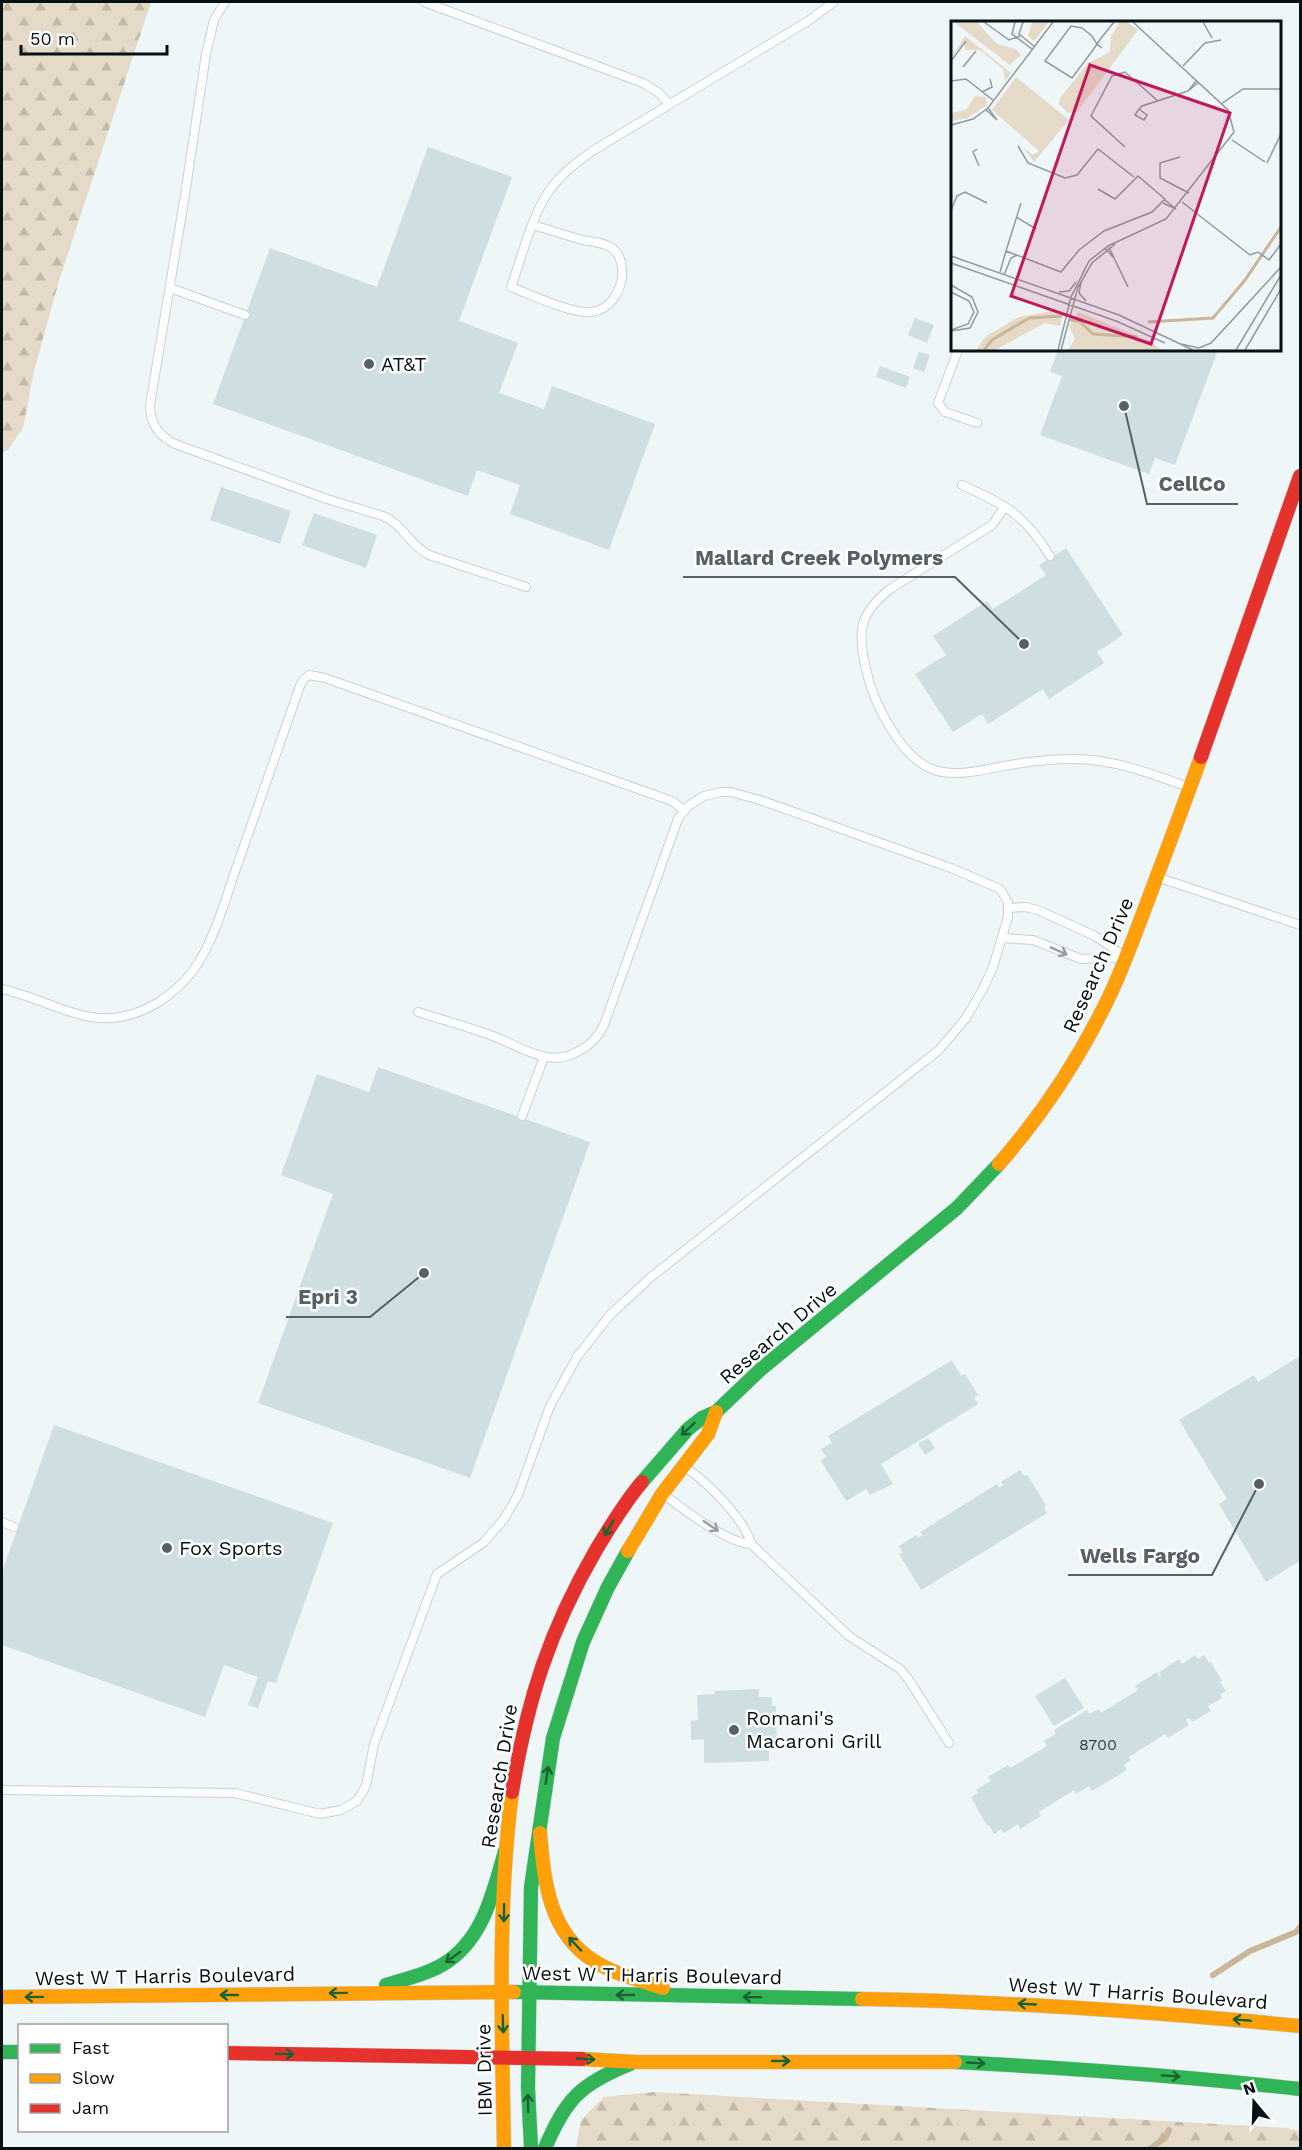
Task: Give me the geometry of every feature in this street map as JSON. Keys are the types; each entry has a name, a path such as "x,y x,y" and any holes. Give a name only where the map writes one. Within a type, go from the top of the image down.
{"main road":[{"name":"Research Drive","path":"501,1992 505,1851 521,1739 533,1692 554,1633 576,1584 615,1518 666,1453 696,1422 716,1412 761,1369 934,1229 1000,1163 1040,1114 1074,1063 1104,1008 1157,877 1300,476"},
{"name":"Research Drive","path":"530,1992 531,1887 553,1738 583,1641 637,1534 662,1494 708,1434 716,1412"},
{"path":"540,1833 544,1882 552,1910 575,1946 592,1960 618,1973 684,1995"},
{"path":"364,1993 442,1965 460,1953 473,1939 482,1921 505,1851"},
{"name":"IBM Drive","path":"501,1992 504,2148"},
{"path":"530,1992 528,2057 531,2148"},
{"name":"West W T Harris Boulevard","path":"2,1997 530,1992 952,2000 1140,2011 1300,2026"},
{"path":"2,2052 18,2052"},
{"path":"228,2053 528,2057 637,2061 962,2062 1155,2074 1300,2089"},
{"path":"545,2148 561,2114 575,2093 610,2071 637,2061"}],"lane":[{"path":"225,2 214,20 210,35 150,405 153,423 166,439 327,499 392,520 417,549 429,555 526,587"},
{"path":"424,2 643,83 659,93 669,104"},
{"path":"533,225 611,247 620,258 622,277 615,298 601,310 587,313 511,287 533,225 549,192 567,171 594,150 808,21 834,2"},
{"path":"170,288 245,315"},
{"path":"958,351 938,403 945,412 977,423"},
{"path":"962,485 1005,507 1032,528 1050,556"},
{"path":"1005,507 992,525 890,589 878,599 864,617 861,636 868,681 883,716 902,746 923,764 948,774 1026,763 1076,759 1112,763 1188,787"},
{"path":"2,989 91,1018 109,1018 140,1012 167,996 180,984 192,971 215,928 300,686 309,675 325,678 672,801 684,810"},
{"path":"2,1790 235,1793 320,1814 341,1810 357,1801 366,1786 374,1744 434,1580 439,1572 483,1543 512,1508 550,1406 591,1339 628,1297 651,1277 939,1050 975,1004 993,967 1003,938 1008,908 1003,892 993,884 763,801 731,792 721,792 704,795 684,810 674,827 602,1029 591,1044 572,1056 554,1059 418,1012"},
{"path":"1157,877 1300,924"},
{"path":"1008,908 1025,907 1038,910 1095,936 1126,957"},
{"path":"1003,938 1033,940 1081,959 1126,957"},
{"path":"522,1116 544,1057"},
{"path":"666,1453 699,1477 729,1508 747,1533 751,1544 849,1636 892,1663 905,1674 949,1743"},
{"path":"643,1480 723,1534 739,1542 751,1544"},
{"path":"2,1522 14,1527"}],"green space":[{"path":"2,2 151,2 59,281 34,371 23,428 8,450 2,453"},
{"path":"654,2092 1286,2128 1300,2131 1300,2148 576,2148 581,2120 604,2097"}],"building":[{"name":"AT&T","path":"428,147 512,177 459,321 518,343 499,393 544,409 552,386 655,424 609,550 510,514 520,485 477,470 468,496 213,404 270,248 377,287"},
{"path":"915,318 934,325 927,343 908,335"},
{"path":"1058,351 1218,351 1175,465 1155,458 1149,474 1040,435 1062,376 1050,372"},
{"path":"919,352 930,355 924,372 913,368"},
{"path":"880,366 910,377 906,388 876,377"},
{"path":"221,487 291,511 280,544 210,520"},
{"path":"314,513 377,535 366,568 302,545"},
{"path":"1066,548 1123,635 1097,652 1104,663 1049,699 1043,689 988,724 982,714 953,732 915,674 946,655 933,636 987,601 993,609 1046,575 1039,565"},
{"path":"378,1067 590,1142 470,1478 258,1403 333,1194 281,1175 317,1074 369,1092"},
{"path":"1300,1356 1300,1561 1266,1582 1219,1504 1227,1499 1179,1420 1254,1375 1258,1382"},
{"path":"952,1360 961,1376 965,1374 978,1395 974,1397 978,1404 881,1464 893,1484 870,1495 866,1489 846,1501 821,1461 826,1457 821,1449 832,1443 828,1436"},
{"name":"Fox Sports","path":"54,1425 333,1523 276,1683 268,1681 258,1708 248,1705 258,1677 224,1665 205,1717 2,1645 2,1572"},
{"path":"928,1438 935,1448 925,1455 918,1444"},
{"path":"1020,1470 1024,1476 1027,1475 1046,1505 1044,1507 1047,1513 921,1590 899,1554 903,1553 899,1546 916,1535 918,1538 923,1535 920,1532 997,1484 999,1488 1003,1485 1001,1482"},
{"path":"1195,1655 1198,1659 1204,1655 1209,1663 1211,1662 1226,1691 1220,1694 1222,1698 1208,1706 1211,1711 1192,1722 1189,1718 1186,1720 1189,1725 1168,1738 1165,1734 1129,1757 1131,1760 1124,1765 1127,1770 1092,1791 1089,1786 1076,1794 1074,1790 1039,1812 1041,1816 1020,1829 1018,1824 1004,1833 1001,1829 994,1834 989,1825 987,1826 971,1797 978,1793 976,1790 991,1781 988,1777 1008,1765 1010,1768 1047,1746 1044,1741 1056,1734 1054,1730 1087,1710 1089,1714 1099,1709 1101,1713 1138,1690 1135,1686 1157,1672 1159,1677 1161,1676 1159,1672 1179,1659 1182,1664"},
{"path":"1065,1678 1084,1708 1054,1726 1035,1696"},
{"name":"Romani's Macaroni Grill","path":"759,1689 759,1697 772,1697 772,1706 776,1706 777,1748 769,1748 769,1761 704,1763 704,1739 691,1740 691,1721 698,1720 697,1695 715,1694 715,1691"}],"waterway":[{"path":"1213,1975 1250,1951 1296,1932 1300,1927"},
{"path":"1151,2148 1165,2138 1169,2130"}],"traffic: fast":[{"path":"642,1482 688,1429 702,1418 716,1412 761,1369 957,1208 999,1164"},
{"path":"531,2148 528,2088 531,1887 553,1738 583,1642 608,1587 628,1551"},
{"path":"386,1985 442,1965 467,1943 477,1929 491,1899 505,1851"},
{"path":"514,1992 862,1999"},
{"path":"2,2052 18,2052"},
{"path":"955,2062 1128,2073 1300,2089"},
{"path":"545,2148 560,2117 577,2095 587,2086 630,2064"}],"traffic: slow":[{"path":"999,1164 1056,1090 1109,998 1129,951 1201,757"},
{"path":"628,1551 662,1494 708,1434 716,1412"},
{"path":"504,2148 502,1925 512,1792"},
{"path":"540,1833 547,1887 558,1921 567,1936 579,1949 602,1966 663,1988"},
{"path":"2,1997 514,1992"},
{"path":"862,1999 1081,2008 1300,2026"},
{"path":"582,2059 637,2062 955,2062"}],"traffic: jam":[{"path":"1201,757 1300,476"},
{"path":"512,1792 533,1697 565,1609 596,1550 642,1482"},
{"path":"228,2053 582,2059"}],"place":[{"name":"AT&T","path":"369,364"},
{"name":"CellCo","path":"1124,406"},
{"name":"Mallard Creek Polymers","path":"1024,644"},
{"name":"Epri 3","path":"424,1273"},
{"name":"Wells Fargo","path":"1259,1484"},
{"name":"Fox Sports","path":"167,1548"},
{"name":"Romani's Macaroni Grill","path":"734,1730"}]}
